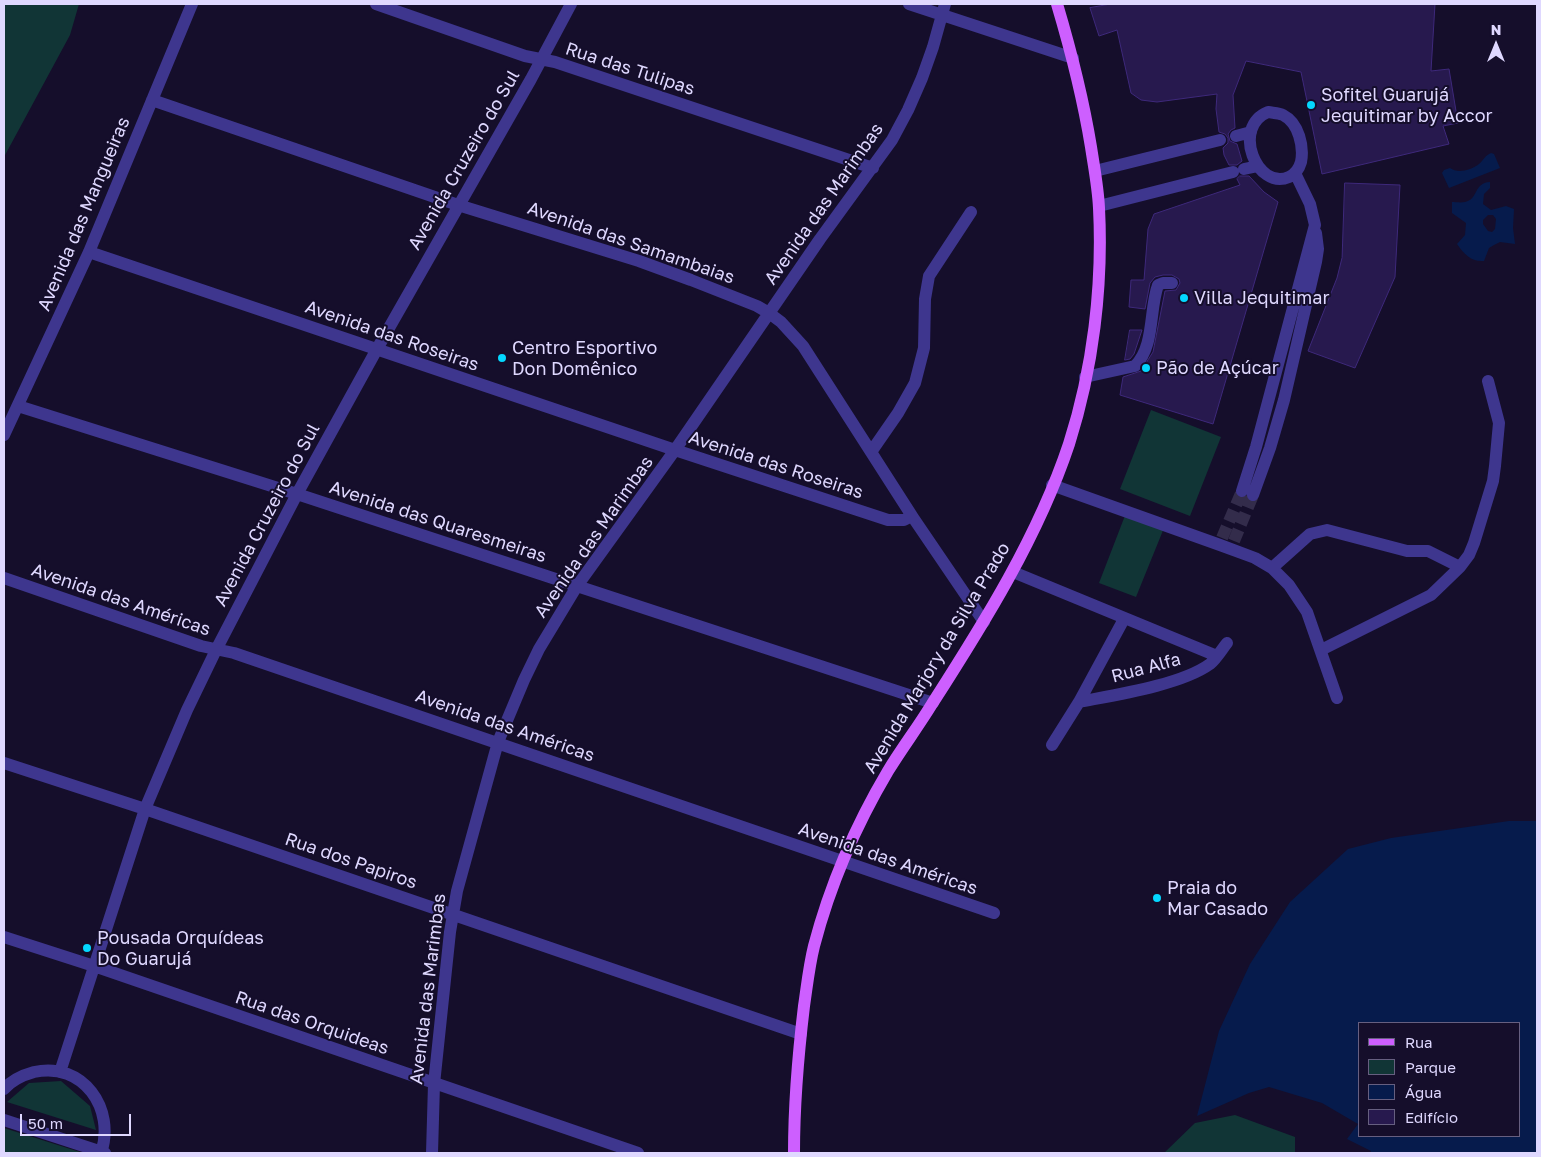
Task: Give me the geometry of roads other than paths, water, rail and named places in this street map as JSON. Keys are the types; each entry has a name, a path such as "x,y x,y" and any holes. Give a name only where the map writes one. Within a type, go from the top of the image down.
{"main road":[{"name":"Avenida Marjory da Silva Prado","path":"794,1153 794,1110 800,1034 813,948 826,903 842,862 888,772 984,622 1013,572 1052,485 1072,433 1085,377 1097,305 1099,206 1095,171 1073,58 1057,4"}],"street":[{"name":"Avenida das Mangueiras","path":"4,435 89,252 192,4"},
{"name":"Rua das Tulipas","path":"376,4 524,56 542,59 873,168"},
{"name":"Avenida Cruzeiro do Sul","path":"60,1072 145,809 176,735 216,650 297,494 458,205 542,59 571,4"},
{"path":"909,4 943,9 1073,58"},
{"name":"Avenida das Marimbas","path":"432,1153 434,1084 457,891 498,742 524,680 539,649 577,586 675,450 820,240 892,140 908,110 933,48 943,9"},
{"name":"Avenida das Samambaias","path":"152,100 458,205 639,261 691,280 769,313 781,322 803,346 912,516 984,622"},
{"path":"1268,112 1285,116 1293,123 1300,139 1302,158 1296,173 1286,178 1278,178 1270,176 1258,166 1251,152 1250,132 1259,116 1268,112"},
{"path":"1236,136 1250,132"},
{"path":"1095,171 1220,140"},
{"path":"1099,206 1258,166"},
{"path":"1248,493 1270,448 1316,262 1318,248 1315,225 1310,204 1296,173"},
{"path":"871,452 898,413 915,383 924,348 925,299 929,276 971,212"},
{"name":"Avenida das Roseiras","path":"89,252 888,520 904,520 912,516"},
{"path":"1085,377 1135,366 1142,358 1150,330 1158,285 1172,284"},
{"path":"1321,650 1431,595 1460,567 1469,555 1493,481 1495,466 1498,423 1488,381"},
{"name":"Avenida das Quaresmeiras","path":"18,406 297,494 933,703"},
{"path":"1052,485 1227,543 1272,568 1299,598 1321,650 1337,698"},
{"path":"1272,568 1310,534 1327,530 1407,551 1428,551 1460,567"},
{"name":"Rua Alfa","path":"1013,572 1217,656"},
{"name":"Avenida das Américas","path":"4,578 201,646 234,653 498,742 994,913"},
{"name":"Rua Alfa","path":"1052,745 1079,702 1124,619"},
{"name":"Rua Alfa","path":"1079,702 1182,678 1201,670 1212,662 1228,643"},
{"name":"Rua dos Papiros","path":"4,763 145,809 800,1034"},
{"name":"Rua das Orquideas","path":"4,937 94,966 638,1153"},
{"path":"4,1088 24,1075 42,1071 60,1072 79,1080 94,1094 103,1112 106,1132 102,1153 4,1120"}],"water":[{"path":"1491,153 1494,154 1500,168 1449,188 1442,173 1444,170 1450,168 1461,171 1472,168"},
{"path":"1490,182 1490,188 1484,194 1483,204 1491,210 1506,206 1514,209 1513,228 1515,244 1500,242 1489,248 1484,261 1479,261 1468,257 1457,244 1465,235 1466,223 1452,213 1452,202 1469,200 1478,188","holes":["1488,215 1493,215 1496,219 1495,229 1492,232 1488,231 1483,224 1483,220"]},
{"path":"1509,821 1537,821 1537,1153 1370,1153 1371,1151 1347,1139 1358,1124 1322,1103 1269,1087 1249,1093 1197,1116 1219,1031 1250,964 1290,902 1348,849 1391,838"}],"tunnel":[{"path":"1222,538 1242,491"},
{"path":"1234,541 1253,495"}],"place":[{"name":"Sofitel Guarujá Jequitimar by Accor","path":"1311,105"},
{"name":"Villa Jequitimar","path":"1184,298"},
{"name":"Centro Esportivo Don Domênico","path":"502,358"},
{"name":"Pão de Açúcar","path":"1146,368"},
{"name":"Praia do Mar Casado","path":"1157,898"},
{"name":"Pousada Orquídeas Do Guarujá","path":"87,948"}]}
